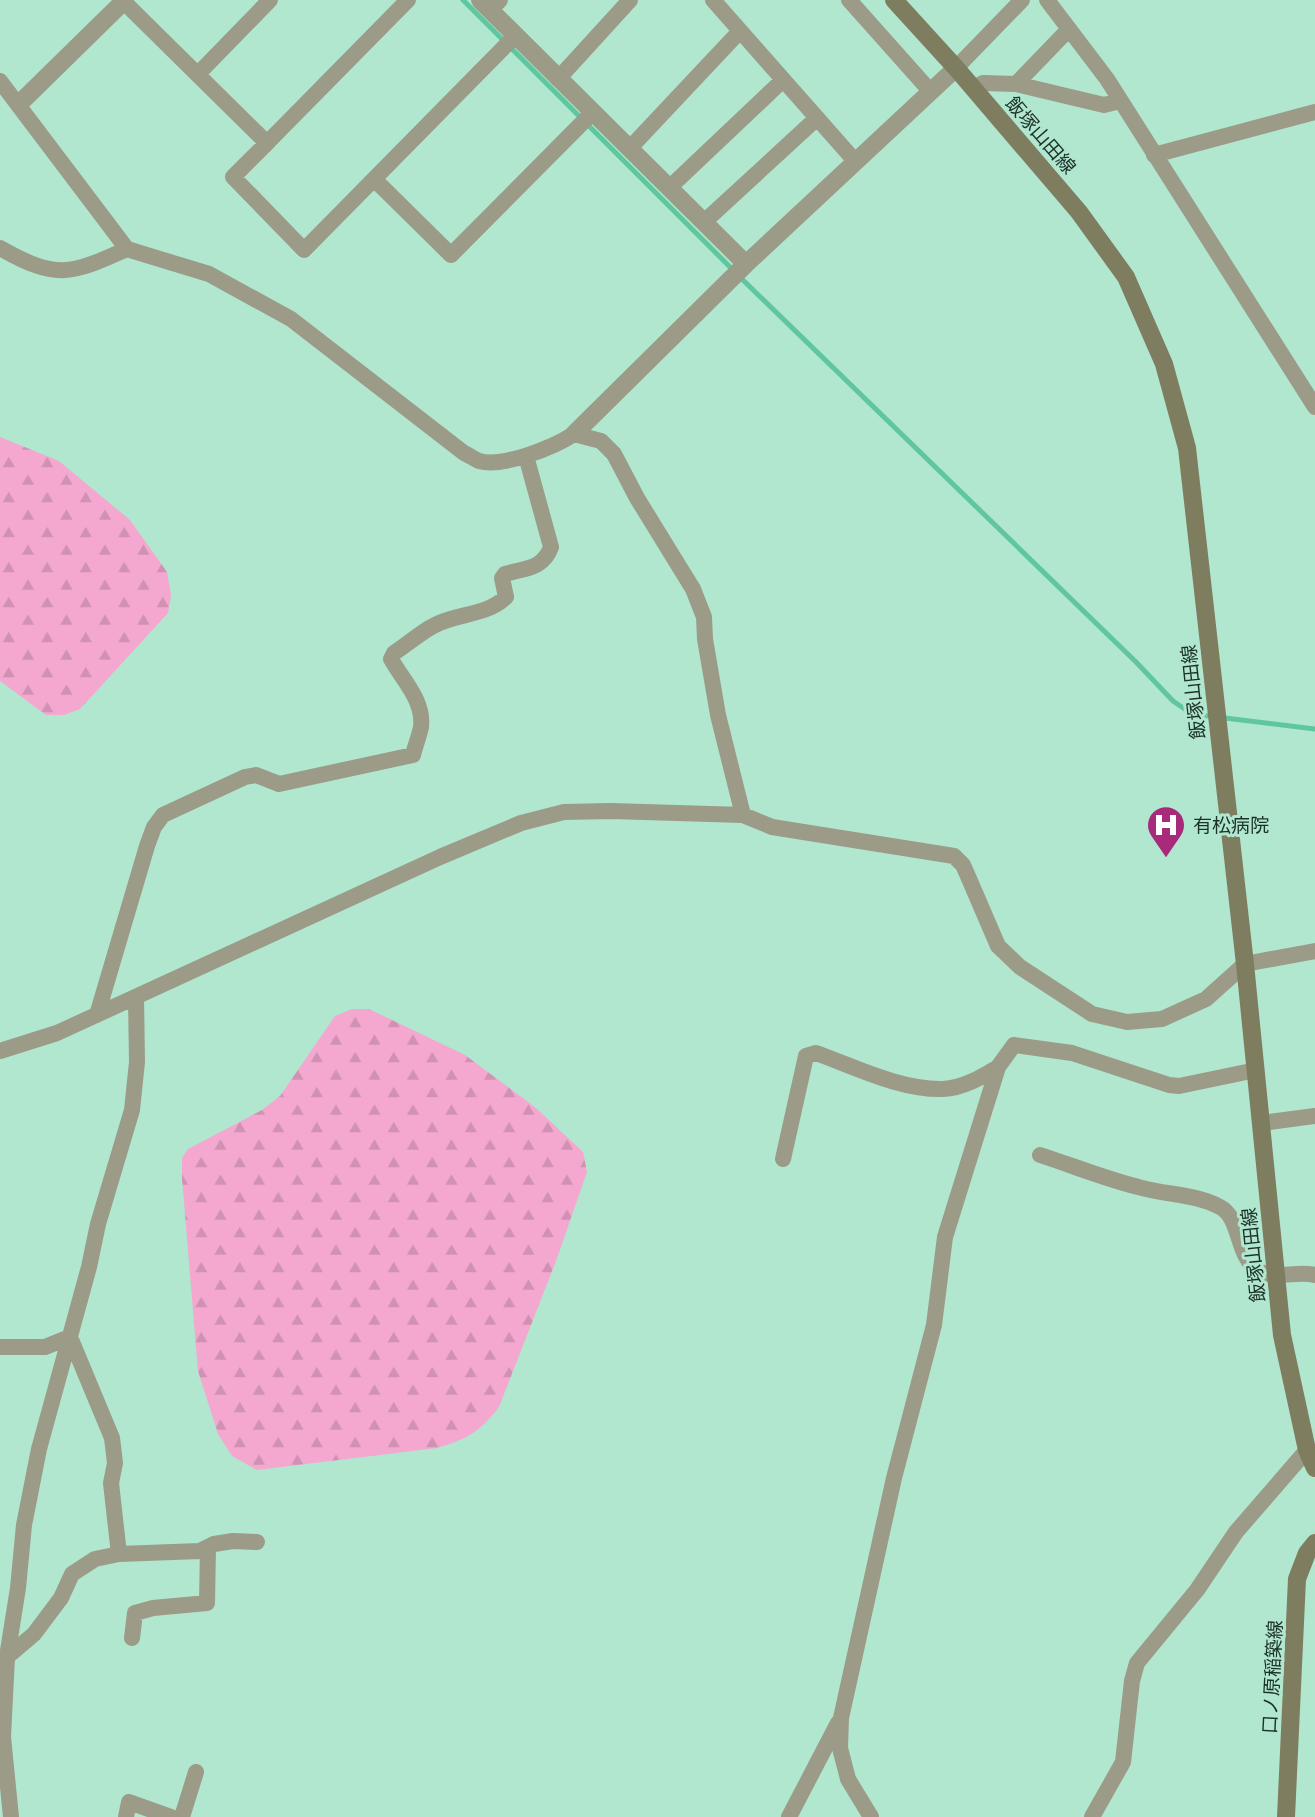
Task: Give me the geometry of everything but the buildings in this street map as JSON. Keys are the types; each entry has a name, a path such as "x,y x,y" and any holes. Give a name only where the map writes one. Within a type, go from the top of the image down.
{"main road":[{"name":"飯塚山田線","path":"894,0 974,88 1079,212 1126,276 1164,364 1187,448 1245,964 1282,1335 1307,1450 1315,1468"},
{"name":"口ノ原稲築線","path":"1286,1817 1297,1579 1307,1553 1315,1543"}],"street":[{"path":"198,74 270,0"},
{"path":"408,0 233,177 304,250 515,36"},
{"path":"558,79 631,0"},
{"path":"713,0 855,161"},
{"path":"849,0 931,92"},
{"path":"0,81 127,249 209,274 290,320 464,453 480,461 502,460 526,456 558,445 574,434 746,264 956,68 1022,0"},
{"path":"1047,0 1120,101 1315,407"},
{"path":"19,104 124,1 267,143"},
{"path":"490,3 515,36 746,264"},
{"path":"1017,84 1069,29"},
{"path":"629,149 740,30"},
{"path":"669,188 783,80"},
{"path":"974,88 983,83 1017,84 1104,105 1120,101"},
{"path":"374,179 451,255 593,112"},
{"path":"1154,155 1315,112"},
{"path":"704,222 817,118"},
{"path":"0,248 28,264 59,272 86,267 127,249"},
{"path":"574,434 601,442 614,454 636,498 693,589 704,617 705,639 718,715 729,768 743,815"},
{"path":"97,1015 147,846 154,827 163,815 245,777 256,775 279,784 412,755 421,727 421,713 411,689 391,659 394,653 437,624 499,604 506,597 502,578 505,574 541,564 548,557 551,547 526,456"},
{"path":"0,1051 57,1033 439,857 522,823 564,812 743,815 772,827 954,856 963,864 998,946 1020,967 1092,1014 1127,1022 1162,1019 1206,999 1245,964 1315,951"},
{"path":"11,1817 3,1737 7,1657 24,1525 39,1449 98,1224 132,1110 137,1062 136,997"},
{"path":"872,1817 848,1779 839,1748 841,1717 894,1478 934,1325 946,1237 998,1067 1014,1045 1072,1053 1169,1085 1179,1086 1256,1070"},
{"path":"783,1159 806,1056 816,1053 890,1080 918,1087 943,1089 963,1084 998,1067"},
{"path":"1261,1123 1315,1116"},
{"path":"1040,1155 1142,1189 1201,1198 1223,1208 1243,1253 1257,1270 1276,1275 1315,1275"},
{"path":"0,1347 45,1347 70,1337"},
{"path":"70,1337 112,1438 115,1463 111,1483 119,1554"},
{"path":"1092,1817 1123,1762 1132,1681 1137,1663 1197,1590 1236,1532 1307,1450"},
{"path":"7,1657 34,1634 61,1598 72,1574 95,1559 119,1554 200,1552 208,1547 233,1541 257,1542"},
{"path":"132,1638 135,1614 153,1608 207,1603 208,1547"},
{"path":"789,1817 841,1717"},
{"path":"182,1817 197,1772"},
{"path":"126,1817 129,1802 171,1817"}],"green space":[{"path":"0,437 59,461 130,520 167,572 171,595 168,613 80,709 64,715 46,715 0,681"},
{"path":"352,1009 369,1009 465,1055 536,1108 583,1152 587,1172 556,1261 499,1407 486,1423 465,1438 437,1448 257,1470 232,1456 218,1434 198,1371 182,1158 188,1149 262,1110 280,1096 335,1016"}],"waterway":[{"path":"463,0 747,284 1173,701 1192,714 1315,729"}],"place":[{"name":"有松病院","path":"1166,859"}]}
